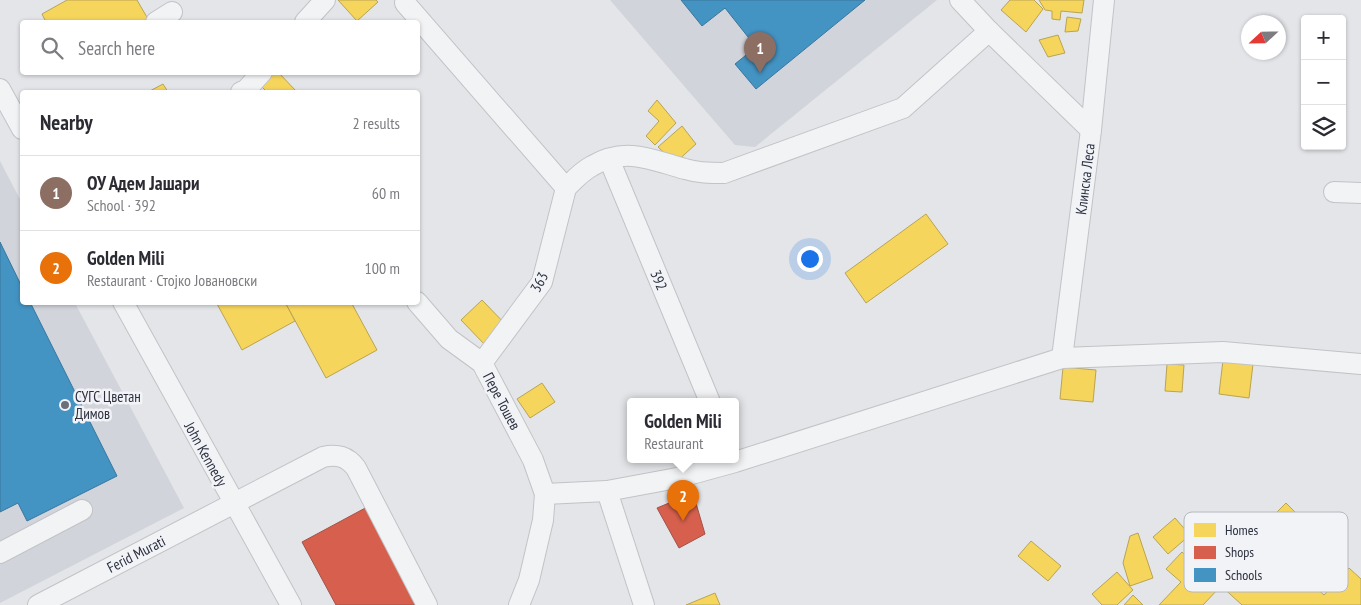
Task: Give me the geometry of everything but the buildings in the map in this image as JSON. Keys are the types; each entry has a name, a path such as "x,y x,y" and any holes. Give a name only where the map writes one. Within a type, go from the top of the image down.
{"street":[{"path":"307,20 325,0"},
{"path":"960,0 989,31 1091,130"},
{"name":"Клинска Леса","path":"1062,358 1091,130 1104,0"},
{"path":"405,3 420,20"},
{"path":"420,20 566,188 589,168 609,159 630,155 655,160 687,170 724,173 904,108 989,31"},
{"path":"246,90 259,75"},
{"path":"0,89 20,125"},
{"name":"392","path":"609,159 708,398"},
{"name":"363","path":"482,363 542,282 566,188"},
{"path":"1334,192 1361,193"},
{"name":"John Kennedy","path":"124,305 291,605"},
{"name":"Пере Тошев","path":"420,305 449,339 482,363 533,460 545,494"},
{"path":"739,459 1062,358 1223,352 1361,364"},
{"name":"Ferid Murati","path":"38,605 323,457 335,455 350,460 356,468 427,605"},
{"path":"518,605 529,580 543,520 545,494 607,491 677,478 727,463"},
{"path":"607,491 644,605"},
{"path":"0,553 82,510"}],"shaded area":[{"path":"610,0 937,0 755,147 735,145"},
{"name":"СУГС Цветан Димов","path":"0,161 20,199 20,305 76,305 184,508 0,603"}],"place":[{"name":"ОУ Адем Јашари","path":"760,73"},
{"name":"СУГС Цветан Димов","path":"65,405"},
{"name":"Golden Mili","path":"683,521"}]}
